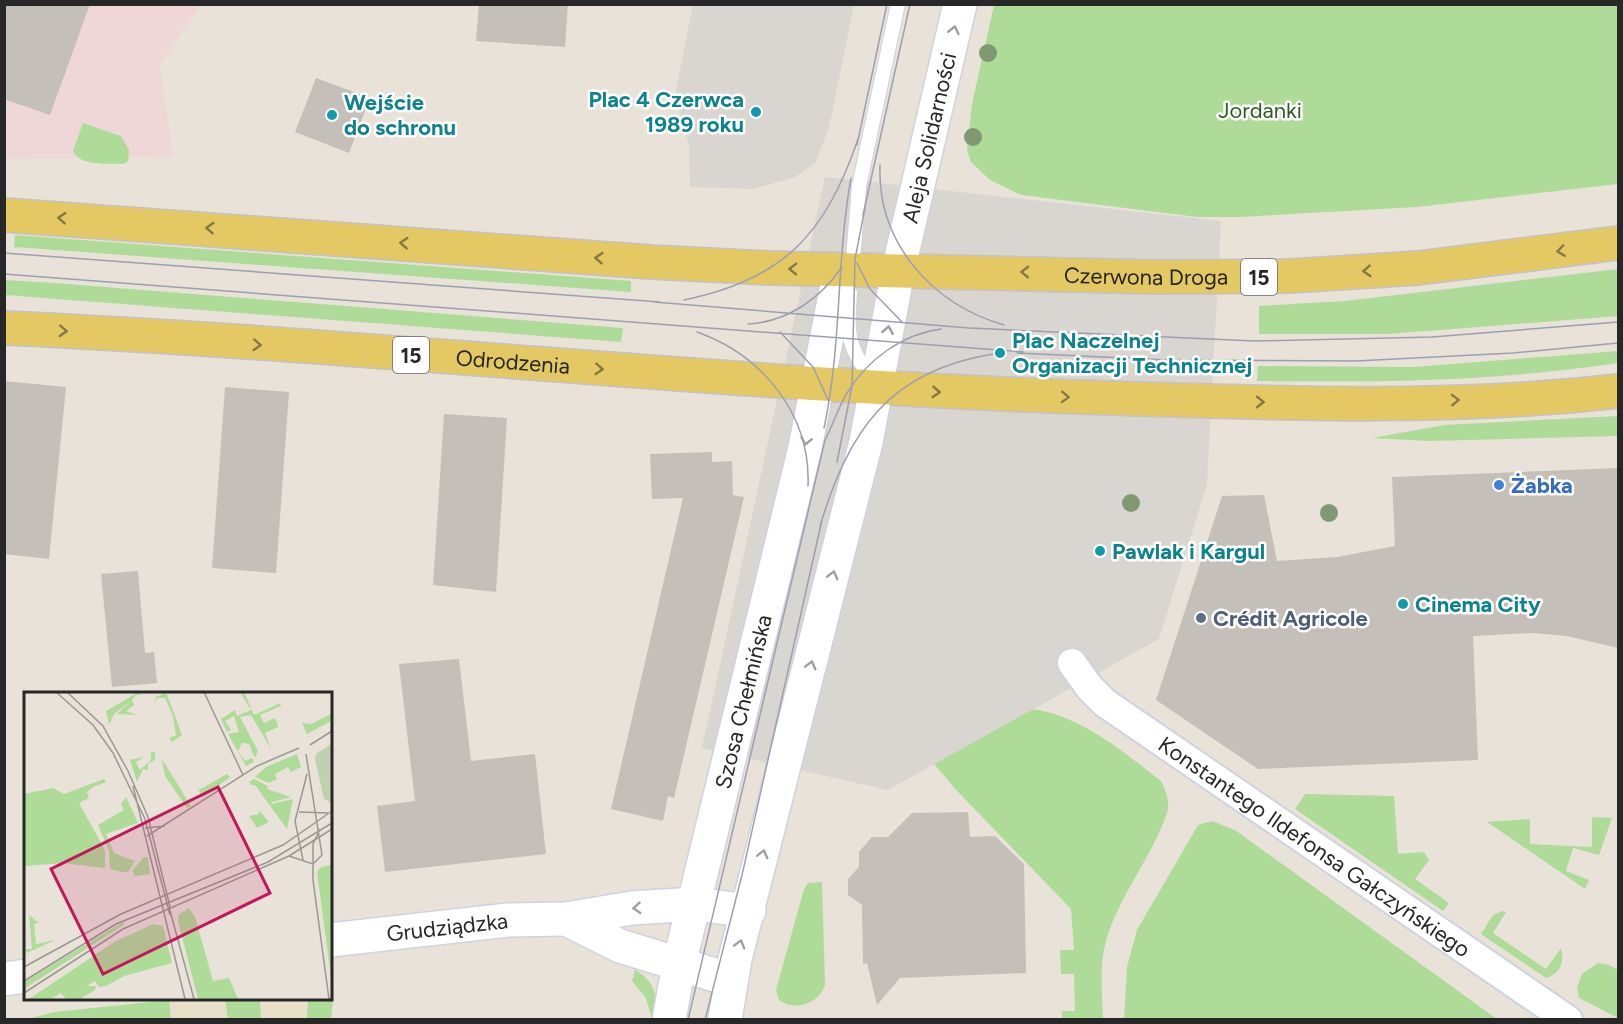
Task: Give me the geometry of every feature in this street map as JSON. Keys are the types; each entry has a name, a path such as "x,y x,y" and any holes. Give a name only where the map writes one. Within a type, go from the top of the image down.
{"main road":[{"name":"15","path":"4,215 651,262 846,270"},
{"name":"Czerwona Droga","path":"846,270 1155,277 1290,276 1418,268 1618,243"},
{"name":"Odrodzenia","path":"4,328 877,387"},
{"name":"15","path":"877,387 1006,396 1280,403 1566,397 1618,390"}],"street":[{"name":"Aleja Solidarności","path":"898,271 960,4"},
{"name":"Szosa Chełmińska","path":"669,1020 679,964 696,904 805,448 817,384 846,270"},
{"path":"725,1020 731,980 877,387 898,271"},
{"name":"Konstantego Ildefonsa Gałczyńskiego","path":"1072,663 1089,687 1114,710 1568,1020"},
{"name":"Grudziądzka","path":"332,940 508,920 566,919 632,908 696,904 749,911"},
{"name":"Grudziądzka","path":"566,919 620,946 731,980"},
{"path":"4,979 24,976"}],"lane":[{"path":"877,387 853,352 849,338 846,270 859,186 898,4"},
{"name":"Szosa Chełmińska","path":"817,384 849,338"}],"shaded area":[{"name":"Plac 4 Czerwca 1989 roku","path":"693,4 854,5 829,128 815,163 795,177 753,189 690,187 689,144 675,96"},
{"path":"4,5 201,5 160,65 173,157 5,159"},
{"name":"Plac Naczelnej Organizacji Technicznej","path":"825,177 1221,221 1207,484 1159,639 888,790 702,748"},
{"path":"170,1000 314,1000 314,1019 27,1020 55,1012"}],"green space":[{"name":"Jordanki","path":"994,5 1618,5 1618,184 1417,207 1241,217 1197,217 1021,195 990,180 971,162 967,150 972,104"},
{"path":"83,123 121,136 129,150 128,161 124,164 96,163 82,160 77,156 73,151"},
{"path":"15,235 631,281 631,292 14,247"},
{"path":"1618,269 1618,316 1389,334 1259,334 1259,306 1345,301"},
{"path":"5,280 623,328 621,342 5,295"},
{"path":"1618,351 1618,363 1528,374 1438,380 1257,381 1258,366 1412,367"},
{"path":"1618,416 1618,436 1428,441 1372,438 1444,425"},
{"path":"1033,709 1069,719 1101,737 1161,781 1168,798 1167,812 1159,832 1119,908 1106,941 1102,970 1103,1019 1062,1019 1062,1011 1075,1011 1074,974 1061,974 1060,950 1074,950 1071,909 934,764"},
{"path":"1305,794 1394,796 1398,854 1424,852 1429,860 1415,879 1449,903 1443,911 1295,809"},
{"path":"1592,817 1612,818 1599,855 1573,848 1566,871 1589,880 1585,889 1487,822 1530,819 1530,844 1592,847"},
{"path":"1212,821 1235,830 1497,1019 1124,1019 1127,967 1137,930 1198,825"},
{"path":"822,882 825,985 822,992 812,1001 799,1006 785,1004 779,1000 776,990 804,889 808,883"},
{"path":"1502,911 1506,912 1493,933 1546,969 1561,948 1562,963 1555,974 1546,978 1481,934 1493,915"},
{"path":"1598,963 1618,970 1618,1018 1579,998 1577,987 1582,974"},
{"path":"635,970 647,979 654,991 657,1019 652,1019 646,998 632,981"},
{"path":"332,995 333,999 331,1019 307,1019 308,1000 332,1000"},
{"path":"169,1000 171,1019 27,1019 55,1012"},
{"path":"225,1000 260,1000 261,1019 228,1019"}],"building":[{"path":"4,4 90,4 50,115 4,99"},
{"path":"479,4 568,4 565,47 476,41"},
{"name":"Wejście do schronu","path":"316,78 370,98 349,153 295,132"},
{"path":"4,381 66,387 49,559 4,554"},
{"path":"225,387 289,392 276,573 212,568"},
{"path":"444,414 507,418 496,592 433,585"},
{"path":"712,452 712,462 732,461 733,495 744,497 674,798 668,796 663,821 611,809 683,498 652,499 650,454"},
{"name":"Cinema City","path":"1618,468 1618,648 1567,636 1533,633 1473,636 1478,760 1258,769 1156,700 1222,496 1264,495 1277,561 1337,557 1395,546 1392,477"},
{"path":"138,571 145,653 154,652 157,683 112,687 101,574"},
{"path":"459,659 471,761 535,754 546,854 385,872 377,806 415,801 399,664"},
{"path":"968,812 970,837 995,836 1024,864 1026,973 900,978 877,1005 867,963 863,964 862,905 848,895 848,879 859,867 859,852 872,837 888,837 912,813"}],"tram line":[{"path":"857,145 887,4"},
{"path":"863,215 910,4"},
{"path":"684,300 749,280 775,265 796,247 815,226 831,201 858,139"},
{"path":"880,165 882,193 888,220 899,244 914,266 932,286 954,302 1004,325"},
{"path":"824,428 834,366 843,240 851,178"},
{"path":"837,462 852,386 855,259 865,208"},
{"path":"4,253 660,302"},
{"path":"857,263 870,289 902,322"},
{"path":"748,324 776,319 801,307 824,289 842,267"},
{"path":"4,274 1023,352"},
{"path":"654,302 969,328 1255,341 1432,337 1618,322"},
{"path":"688,1020 825,440 847,393 875,360 887,350 913,336 941,329"},
{"path":"697,332 721,342 742,356 778,391 801,435 807,460 808,486"},
{"path":"780,332 813,367 829,402"},
{"path":"1017,353 1168,360 1356,361 1513,353 1618,343"},
{"path":"820,526 844,461 860,434 878,411 900,391 926,375 957,362 993,354"},
{"path":"705,1020 742,875 822,520"}],"place":[{"name":"Plac 4 Czerwca 1989 roku","path":"756,112"},
{"name":"Wejście do schronu","path":"332,115"},
{"name":"Plac Naczelnej Organizacji Technicznej","path":"1000,353"},
{"name":"Żabka","path":"1499,485"},
{"name":"Pawlak i Kargul","path":"1100,551"},
{"name":"Cinema City","path":"1403,604"},
{"name":"Crédit Agricole","path":"1201,618"}]}
